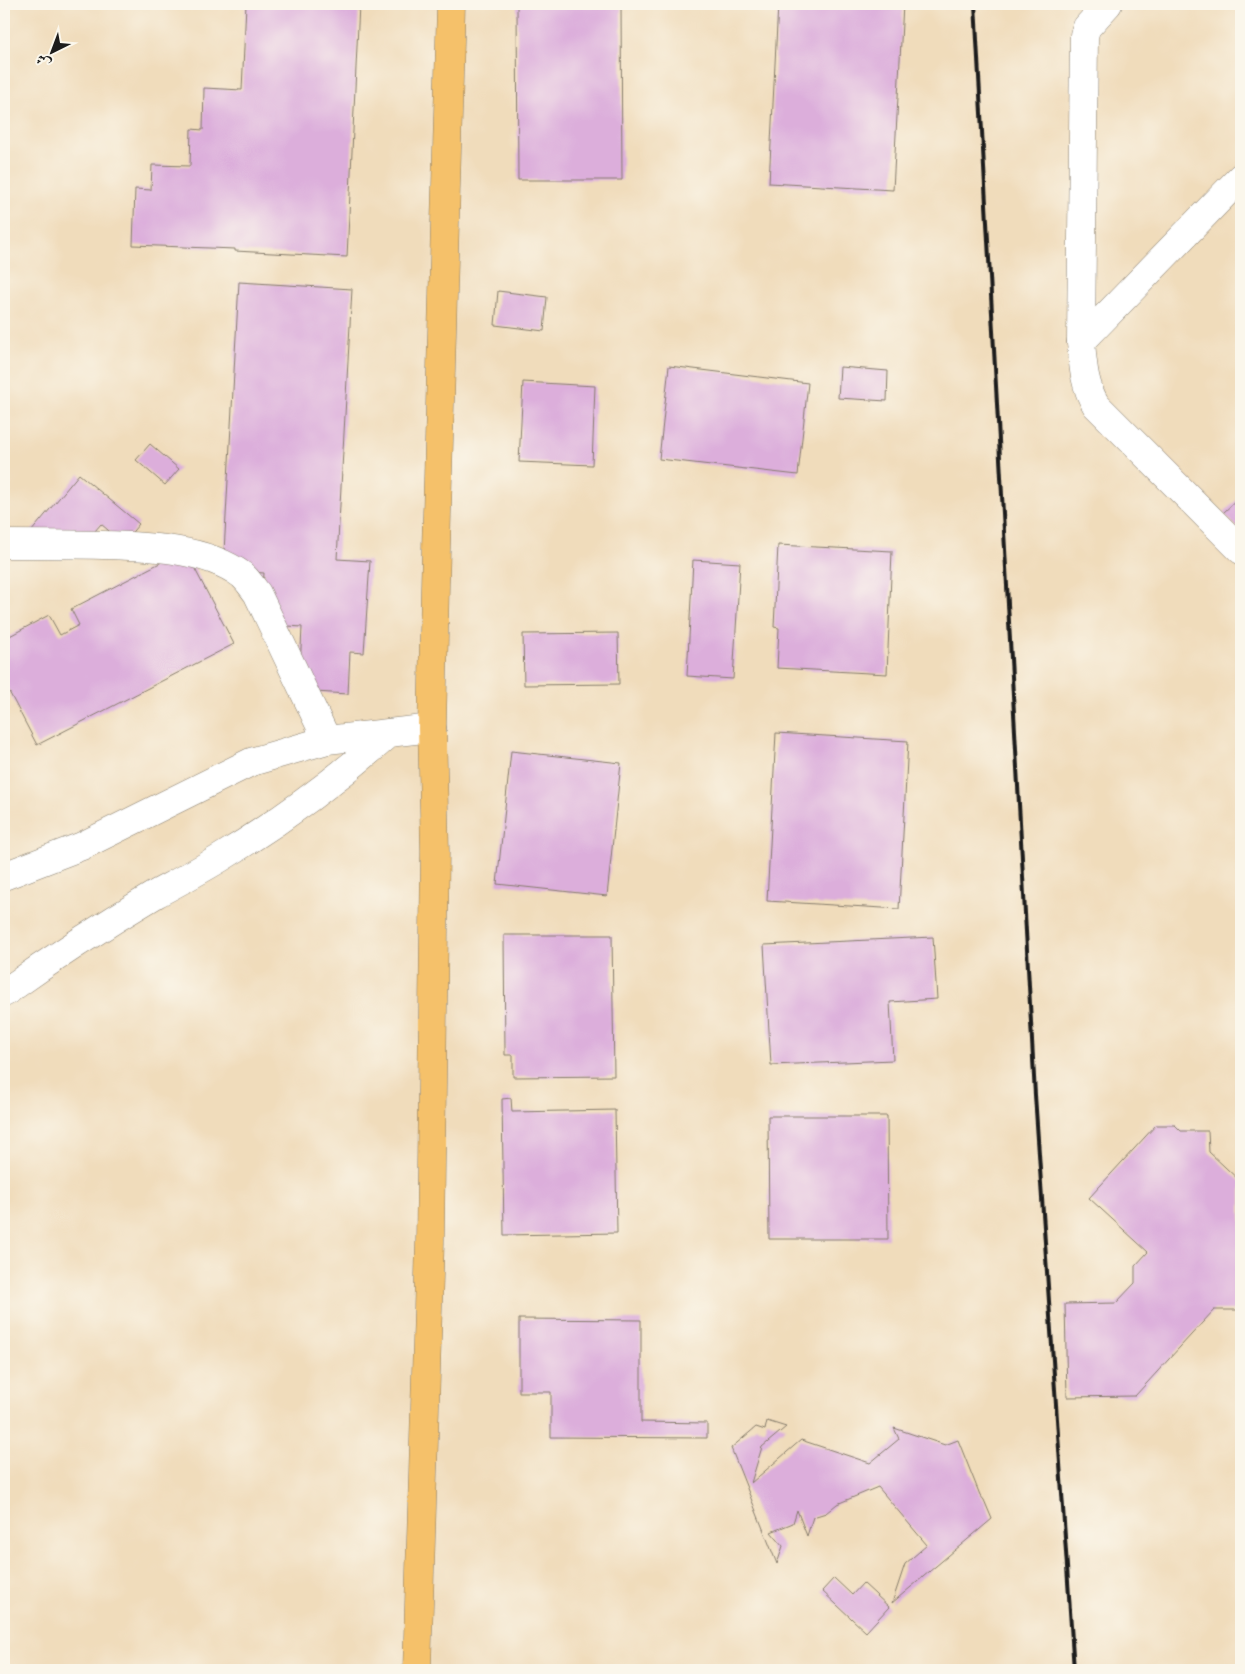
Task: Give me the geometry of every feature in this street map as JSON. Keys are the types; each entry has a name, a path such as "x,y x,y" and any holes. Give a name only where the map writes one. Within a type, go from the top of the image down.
{"main road":[{"path":"417,1670 430,1242 435,851 432,728 435,566 451,4"}],"street":[{"path":"1108,4 1087,27 1084,41 1081,342 1084,372 1089,393 1096,405 1241,550"},
{"path":"1081,342 1241,177"},
{"path":"4,544 152,546 217,561 243,576 257,593 327,740"},
{"path":"4,876 82,846 251,762 327,740 432,728"},
{"path":"4,993 55,957 267,828 336,777 390,733"}],"building":[{"path":"246,4 359,4 347,257 235,251 235,249 133,245 135,189 151,190 152,165 190,166 191,129 203,130 204,88 242,90"},
{"path":"517,4 621,4 622,180 518,180"},
{"path":"778,4 903,4 893,190 769,183"},
{"path":"239,282 352,289 337,559 370,561 364,653 350,652 348,694 299,691 302,627 261,624 264,573 223,570"},
{"path":"498,291 547,297 544,331 495,325"},
{"path":"669,366 808,383 798,475 659,459"},
{"path":"840,367 888,371 887,401 838,398"},
{"path":"523,382 595,386 592,465 519,462"},
{"path":"150,444 179,469 165,485 136,460"},
{"path":"79,474 139,524 123,543 101,524 82,546 31,532"},
{"path":"1241,496 1241,531 1223,513"},
{"path":"778,545 892,551 887,674 777,668 779,628 774,627"},
{"path":"185,550 234,644 37,745 4,682 4,639 49,615 60,635 79,625 71,609"},
{"path":"693,560 740,563 733,679 687,676"},
{"path":"618,633 619,684 524,685 523,634"},
{"path":"776,733 908,741 899,909 767,901"},
{"path":"511,751 621,763 607,896 497,884"},
{"path":"504,935 612,935 614,1076 513,1077 513,1055 505,1055"},
{"path":"933,937 937,999 890,1002 893,1060 771,1065 764,945"},
{"path":"511,1098 512,1112 615,1110 617,1233 504,1235 502,1099"},
{"path":"768,1116 887,1116 888,1239 769,1239"},
{"path":"1156,1125 1175,1125 1181,1131 1208,1131 1209,1152 1241,1182 1241,1310 1214,1310 1135,1396 1067,1397 1065,1304 1116,1303 1135,1283 1135,1266 1148,1252 1089,1198"},
{"path":"519,1319 641,1320 641,1422 707,1423 707,1438 551,1437 551,1392 519,1392"},
{"path":"767,1421 786,1427 762,1447 751,1483 801,1440 870,1463 899,1439 894,1428 945,1445 958,1440 980,1495 992,1519 892,1603 905,1564 927,1545 878,1487 837,1504 826,1513 813,1517 807,1536 797,1510 793,1523 771,1532 783,1546 777,1564 731,1448 756,1427 765,1430"},
{"path":"834,1578 852,1595 863,1583 889,1607 866,1632 822,1591"}],"railway":[{"path":"975,4 1035,1095 1074,1670"}]}
